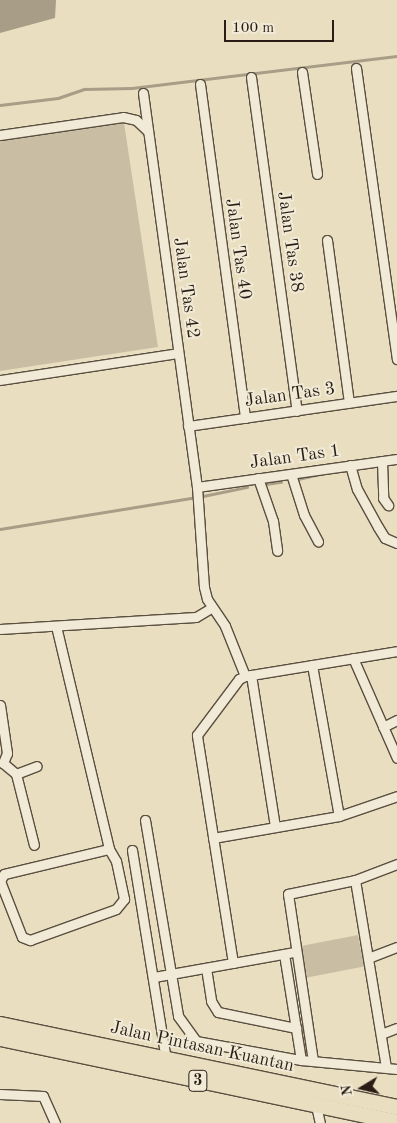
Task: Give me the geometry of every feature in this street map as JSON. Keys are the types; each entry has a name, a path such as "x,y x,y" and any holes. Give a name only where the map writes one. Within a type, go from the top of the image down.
{"highway":[{"name":"Jalan Pintasan Kuantan","path":"0,1024 397,1107"},
{"name":"Jalan Pintasan Kuantan","path":"0,1038 397,1122"}],"street":[{"path":"356,68 397,359"},
{"path":"302,72 317,174"},
{"name":"Jalan Tas 38","path":"251,78 297,411"},
{"name":"Jalan Tas 40","path":"200,84 245,418"},
{"name":"Jalan Tas 42","path":"144,93 197,487 196,504 204,587 211,608 225,626 248,676 275,828"},
{"path":"0,135 123,117 136,120 149,131"},
{"path":"327,240 349,403"},
{"path":"0,380 178,353"},
{"name":"Jalan Tas 3","path":"188,426 397,396"},
{"name":"Jalan Tas 1","path":"197,487 397,459"},
{"path":"382,461 383,498 388,505"},
{"path":"350,465 357,490 378,528 385,538 397,543"},
{"path":"291,474 304,515 318,541"},
{"path":"258,478 273,521 277,551"},
{"path":"0,629 196,617 211,608"},
{"path":"56,626 109,849 116,861 124,899"},
{"path":"233,963 196,739 239,679 397,650"},
{"path":"353,658 397,758"},
{"path":"312,665 339,816"},
{"path":"0,705 7,753 2,764 16,774 34,845"},
{"path":"383,726 397,720"},
{"path":"16,774 36,766"},
{"path":"212,838 339,816 397,796"},
{"path":"145,820 178,1016 196,1041 302,1060 397,1069"},
{"path":"109,849 1,879 22,937 30,940 116,909 124,899 140,898"},
{"path":"132,850 166,1059"},
{"path":"313,1061 288,894 355,880 397,864"},
{"path":"355,880 386,1067"},
{"path":"368,958 397,947"},
{"path":"154,976 296,952"},
{"path":"284,954 302,1060"},
{"path":"206,968 212,1002 218,1012 296,1028"},
{"path":"381,1034 397,1028"},
{"path":"0,1094 43,1096 55,1123"},
{"path":"316,1106 320,1123"}],"shaded area":[{"path":"0,0 56,0 55,18 0,33"},
{"path":"124,123 158,347 0,371 0,141"},
{"path":"358,935 364,966 307,977 301,946"}],"waterway":[{"path":"0,105 58,98 84,89 132,88 397,56"},
{"path":"341,471 348,470"},
{"path":"298,479 320,474"},
{"path":"266,484 281,482"},
{"path":"203,496 247,487"},
{"path":"0,529 191,498"}]}
